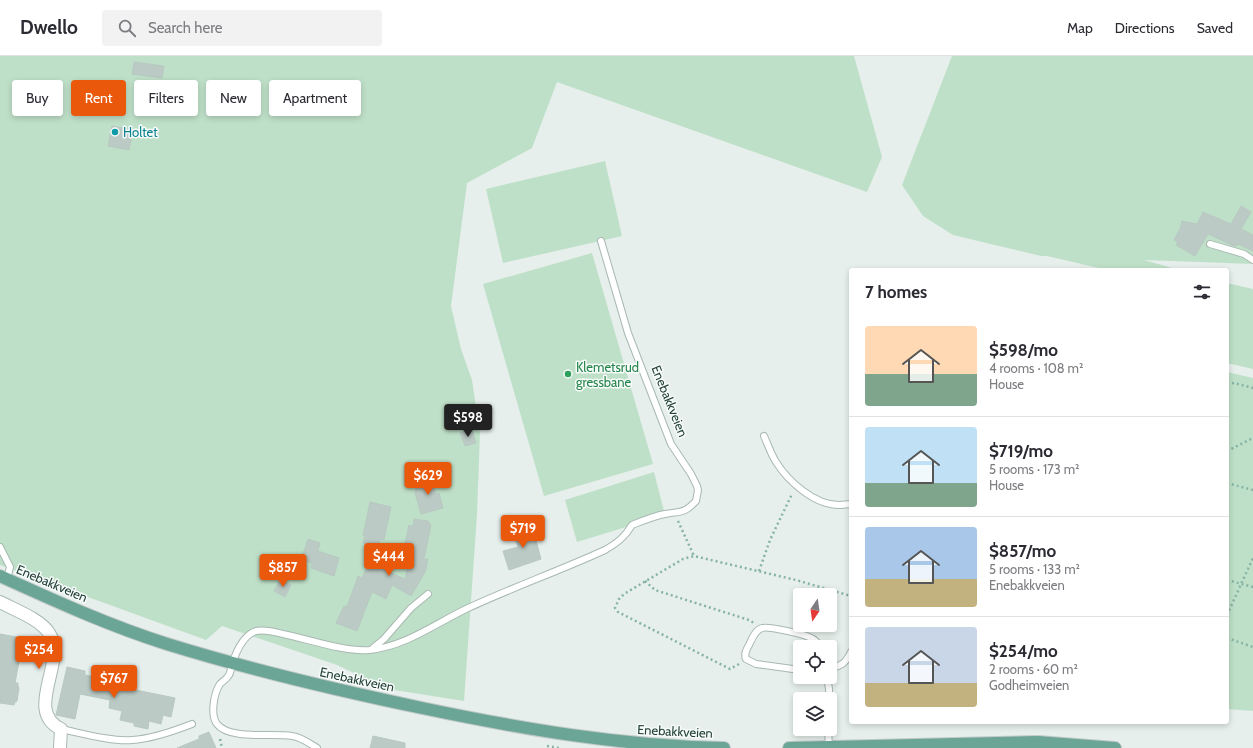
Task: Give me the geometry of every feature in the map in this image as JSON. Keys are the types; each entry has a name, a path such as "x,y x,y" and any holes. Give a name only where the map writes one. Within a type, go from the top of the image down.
{"main road":[{"name":"Enebakkveien","path":"3,578 45,597 166,643 232,663 300,681 504,725 633,743 724,748"},
{"path":"789,748 1038,742 1115,748"}],"street":[{"path":"0,602 43,626 50,634 54,654 45,704 46,714 49,721 61,729 60,748"}],"lane":[{"name":"Enebakkveien","path":"371,650 387,647 421,634 465,610 604,550 617,543 632,525 664,514 685,511 696,501 698,490 691,474 671,444 628,333 601,241"},
{"path":"1210,244 1244,254 1253,260"},
{"path":"764,436 776,461 789,479 805,493 823,502 838,505 849,504"},
{"path":"0,547 10,567 3,578"},
{"path":"317,748 305,740 294,736 260,734 247,735 226,731 220,728 215,722 213,715 214,700 220,685 229,675 232,663 241,643 256,631 266,631 350,649 371,650 384,639 411,608 428,594"},
{"path":"793,669 756,664 746,659 746,650 756,632 762,628 769,628 809,636 815,640"},
{"path":"837,667 842,665 849,657"},
{"path":"61,729 91,736 132,740 170,732 192,724"},
{"path":"828,736 829,747"}],"path":[{"path":"1229,384 1234,383 1253,388"},
{"path":"1229,450 1253,438"},
{"path":"1229,484 1253,490"},
{"path":"759,571 770,540 786,506"},
{"path":"679,526 694,556"},
{"path":"746,659 730,669 618,612 615,608 619,599 624,594 682,559 694,556 796,580 849,595"},
{"path":"1229,611 1253,558"},
{"path":"645,581 655,590 749,620 762,628"},
{"path":"1229,581 1253,588"},
{"path":"1229,639 1253,647"}],"green space":[{"path":"0,56 854,56 882,157 867,192 557,82 532,148 467,183 451,306 461,349 472,380 480,433 477,515 464,701 388,689 337,665 222,626 206,640 0,565"},
{"path":"952,56 1253,56 1253,264 1144,260 1172,268 1098,268 1047,256 1041,256 953,235 923,216 902,185"},
{"path":"605,161 622,236 503,263 486,189"},
{"name":"Klemetsrud gressbane","path":"592,253 653,464 544,496 483,284"},
{"path":"1229,283 1253,289 1253,369 1229,363"},
{"path":"1229,372 1253,378 1253,711 1229,709"},
{"path":"654,472 665,515 577,542 565,500"}],"building":[{"path":"134,62 164,66 162,78 132,74"},
{"path":"112,126 133,130 129,150 108,146"},
{"path":"1241,206 1251,212 1241,229 1253,235 1253,251 1238,244 1237,246 1234,246 1208,234 1195,256 1176,245 1178,242 1174,240 1180,229 1182,221 1197,224 1203,212 1231,224"},
{"path":"472,429 476,443 465,446 460,433"},
{"path":"431,477 436,494 439,493 443,508 421,514 415,493 417,481"},
{"path":"370,502 391,507 384,540 380,539 379,547 363,543 365,536 363,535"},
{"path":"414,519 428,521 431,525 424,559 428,559 426,569 411,596 392,585 386,599 372,592 357,631 336,623 344,606 347,607 358,576 362,578 369,563 405,579 410,555 403,553 409,525 413,526"},
{"path":"532,526 541,559 509,570 503,551 518,547 513,532"},
{"path":"308,539 320,543 318,551 339,558 334,576 311,568 312,563 301,560"},
{"path":"280,580 291,585 285,597 274,591"},
{"path":"0,634 27,639 25,652 21,651 15,683 18,683 19,688 17,701 14,705 0,703"},
{"path":"67,667 85,671 85,675 132,685 131,689 175,698 171,717 163,715 161,724 149,721 148,729 134,726 134,723 120,720 122,711 109,708 110,700 80,694 75,719 56,715"},
{"path":"209,732 216,748 177,748 199,739 199,736"},
{"path":"373,736 405,743 405,748 370,748"}],"place":[{"name":"Holtet","path":"115,132"},
{"name":"Klemetsrud gressbane","path":"568,374"}]}
